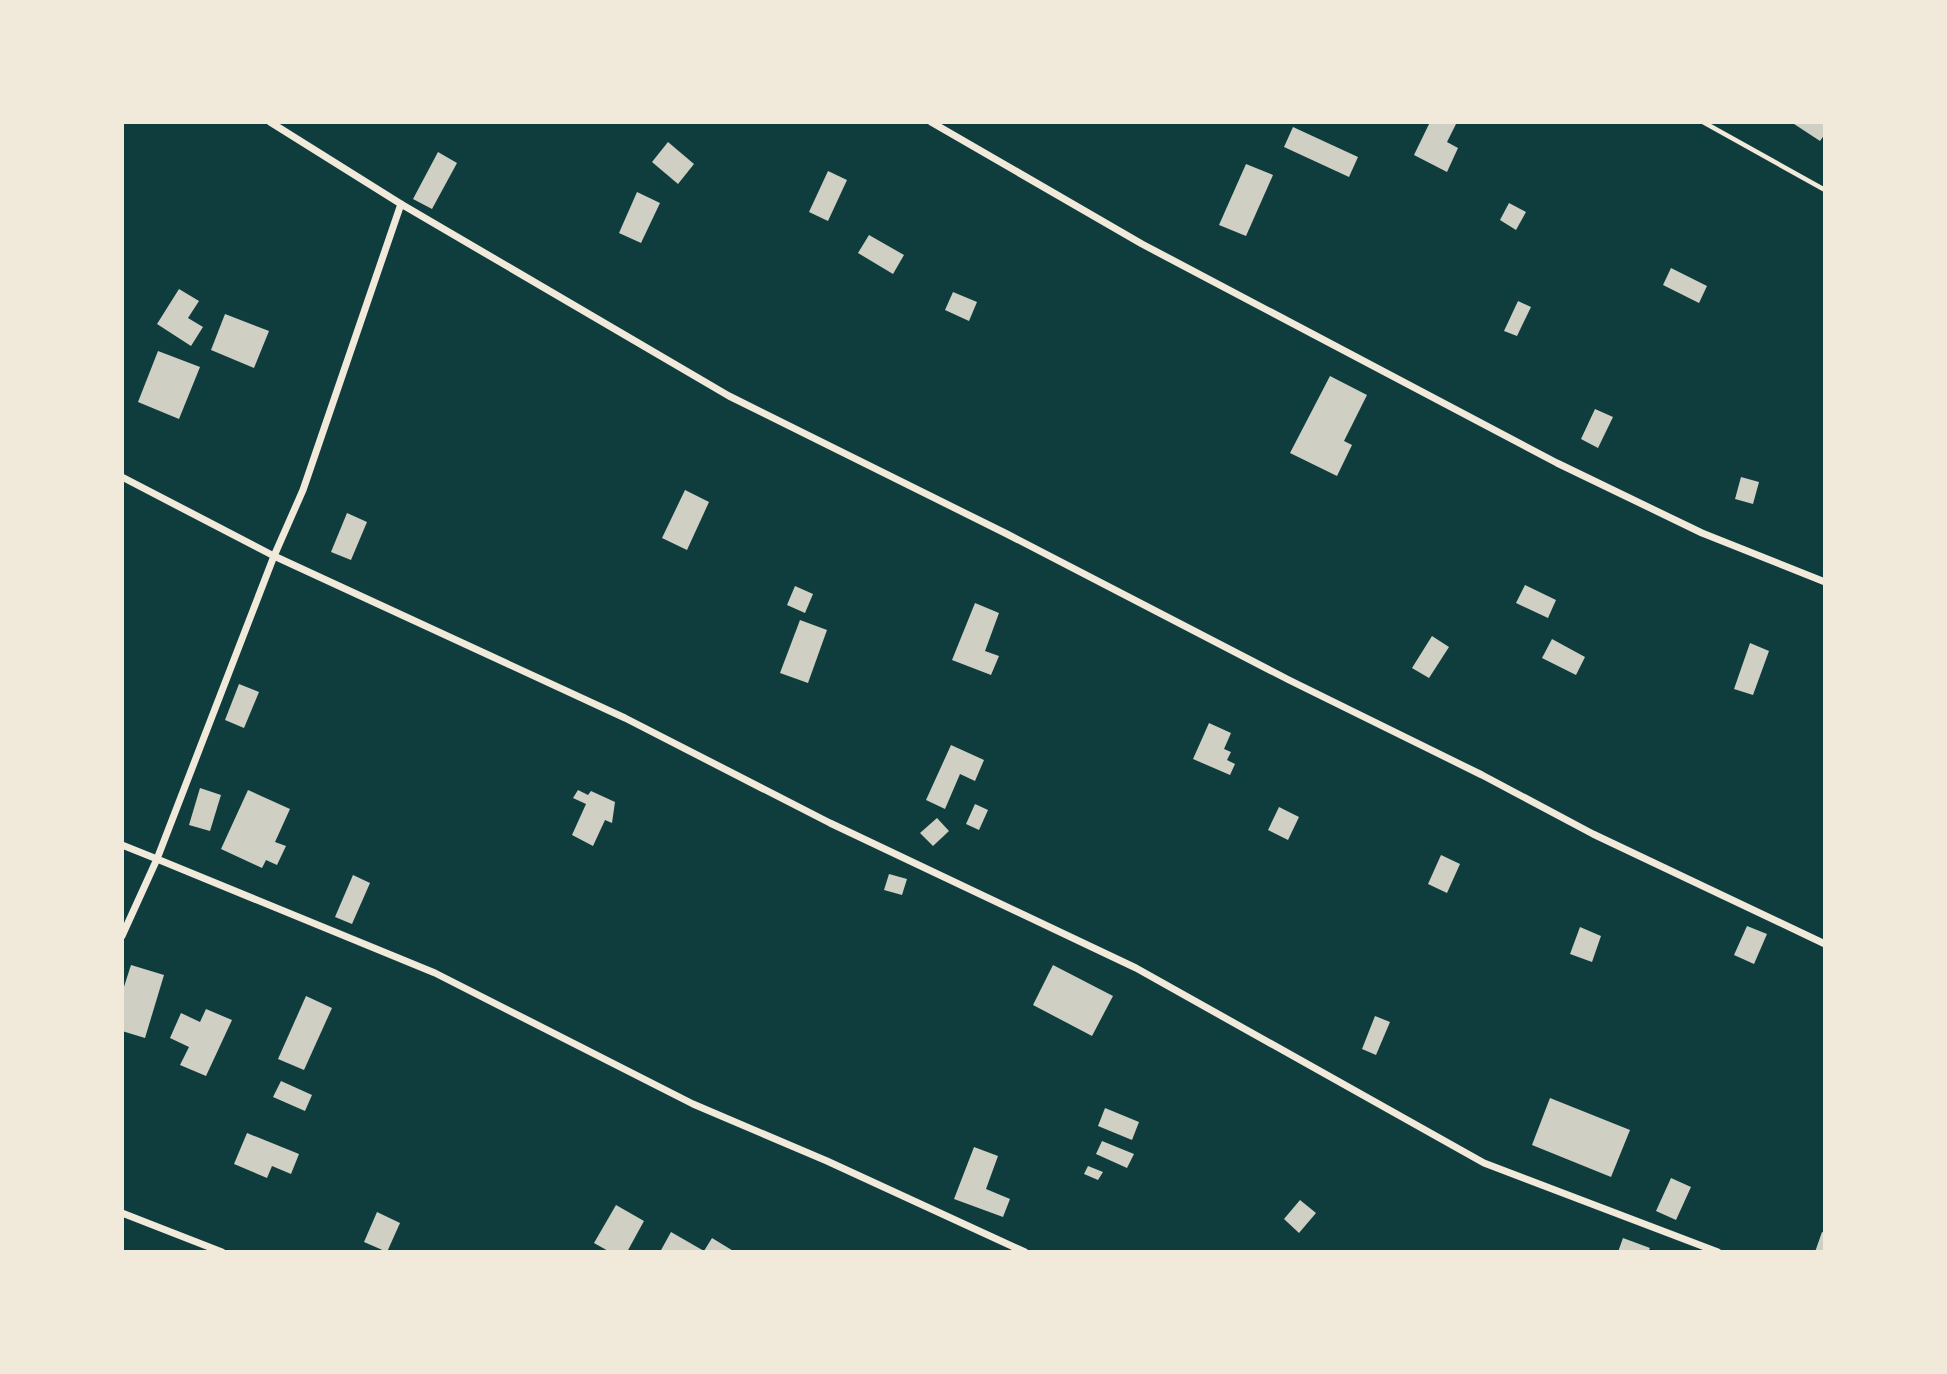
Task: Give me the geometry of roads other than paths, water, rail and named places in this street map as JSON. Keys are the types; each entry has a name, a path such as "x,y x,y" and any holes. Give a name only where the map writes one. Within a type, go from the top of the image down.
{"street":[{"path":"270,122 401,204 729,396 1007,534 1593,834 1825,944"},
{"path":"931,122 1142,244 1557,463 1702,533 1825,582"},
{"path":"122,936 157,859 274,556 303,490 401,204"},
{"path":"122,477 274,556 625,718 830,823 1136,968 1484,1163 1718,1251"},
{"path":"122,845 435,973 693,1104 1026,1251"},
{"path":"122,1213 222,1251"}]}
